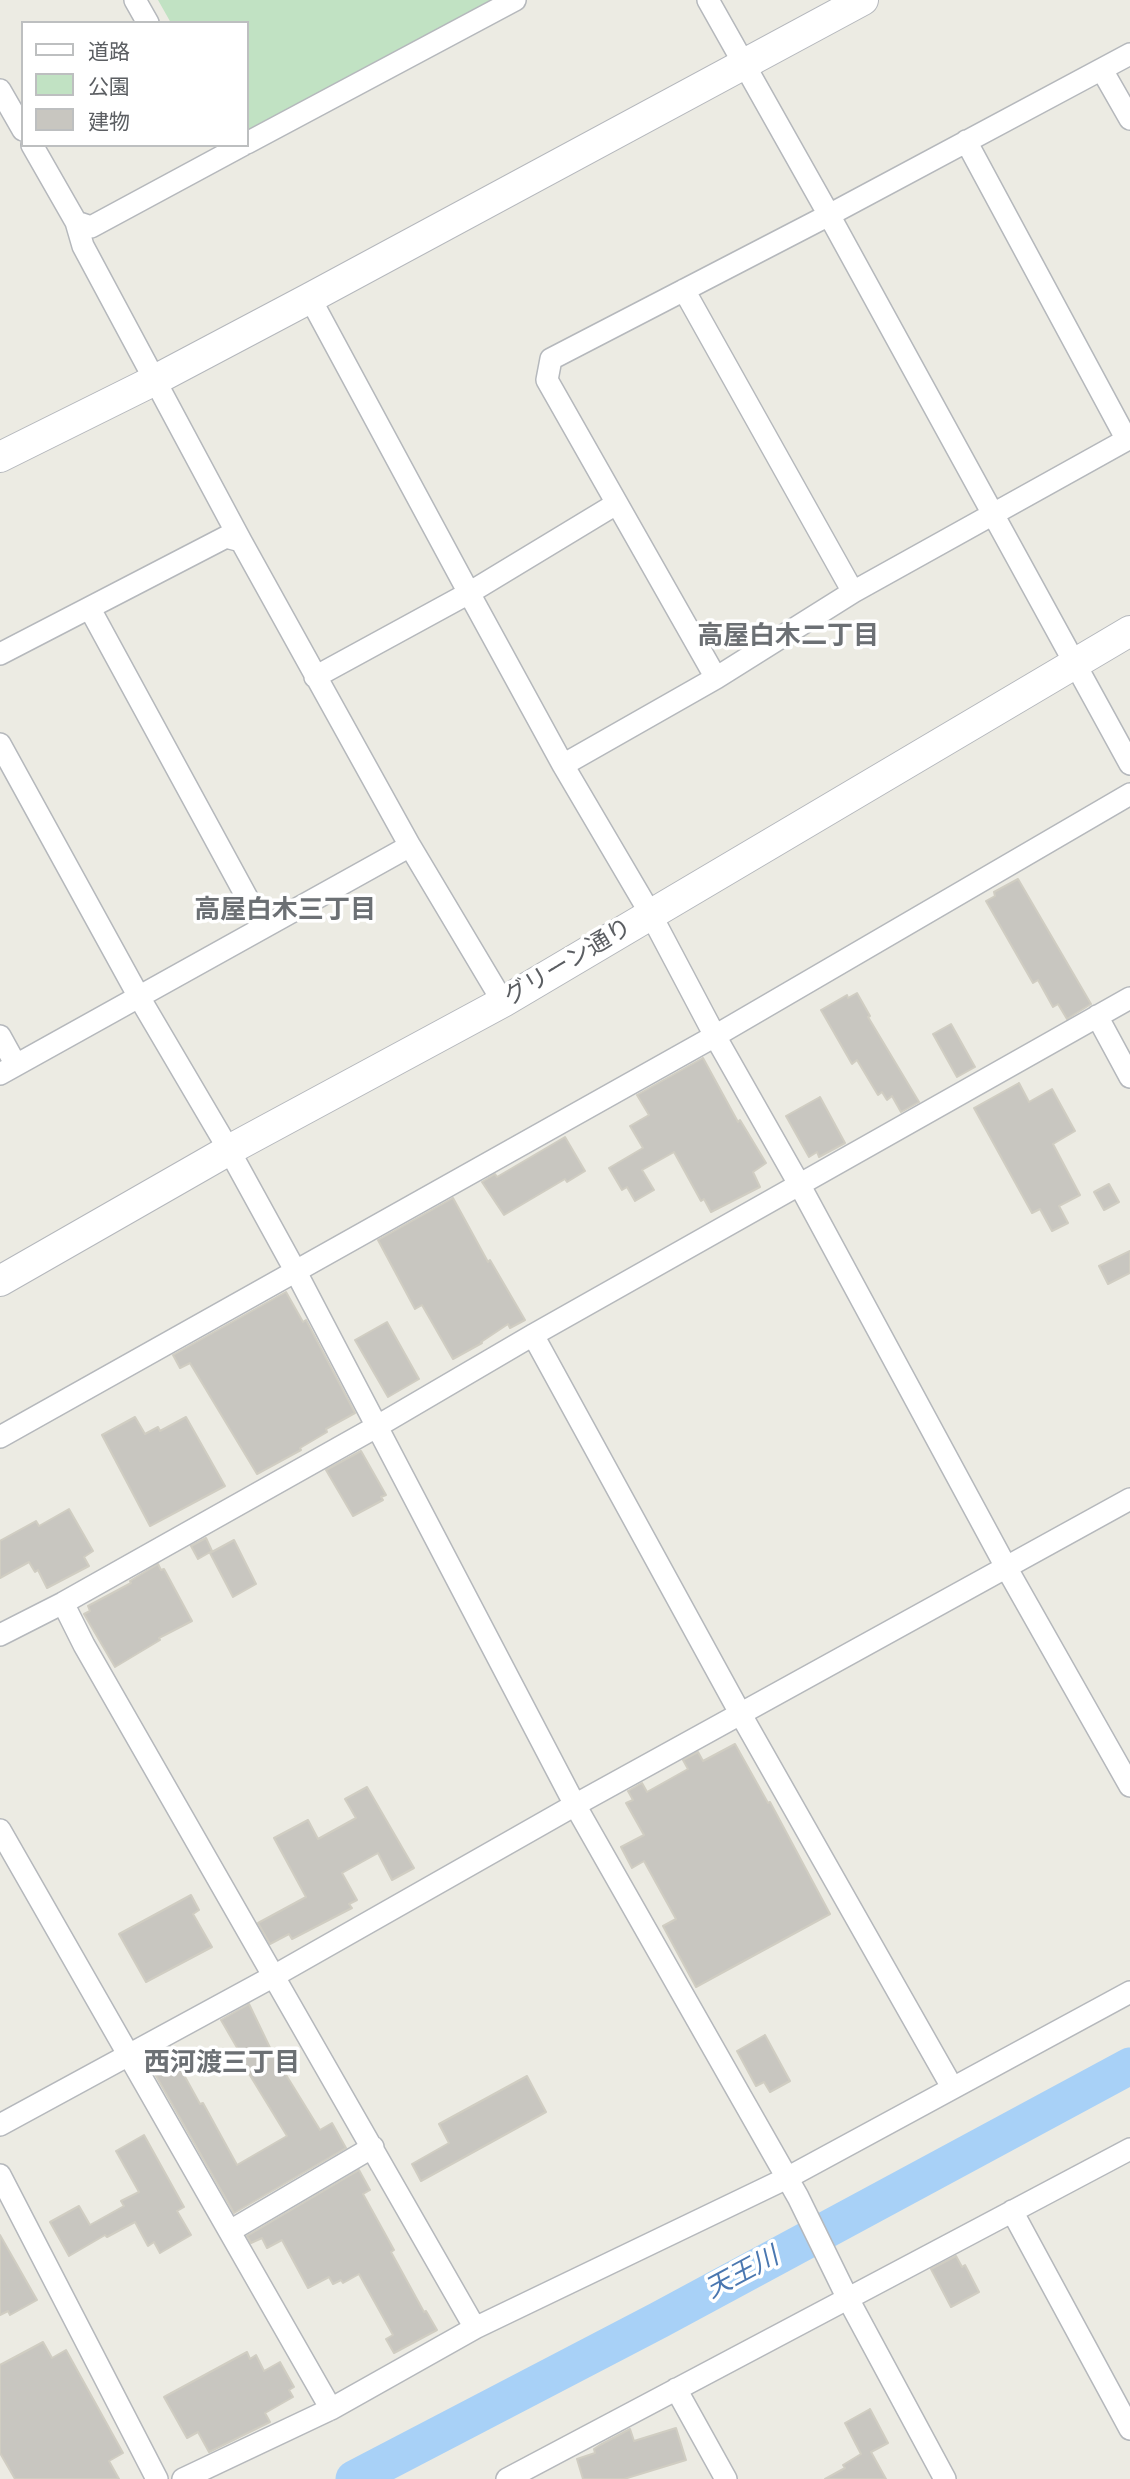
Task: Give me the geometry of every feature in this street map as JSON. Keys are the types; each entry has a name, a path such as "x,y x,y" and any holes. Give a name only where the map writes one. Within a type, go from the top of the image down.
{"street":[{"path":"135,0 147,21"},
{"path":"248,142 515,0"},
{"path":"708,0 1130,764"},
{"path":"2,452 155,380 863,0"},
{"path":"716,678 547,380 551,359 829,215 1130,54"},
{"path":"1102,70 1130,119"},
{"path":"0,90 21,127"},
{"path":"564,765 716,678 853,592 1128,439 966,141"},
{"path":"33,147 76,222 83,246 315,677 410,846 503,1002"},
{"path":"76,222 91,227 219,151"},
{"path":"684,290 853,592"},
{"path":"310,298 468,593 650,912 715,1036 799,1184 1006,1567 1130,1786"},
{"path":"315,677 468,593 615,503"},
{"path":"0,654 226,537 241,541"},
{"path":"90,609 263,927"},
{"name":"グリーン通り","path":"0,1281 229,1150 503,1002 650,912 1130,631"},
{"path":"0,744 139,997 229,1150 296,1272 575,1805 798,2197 945,2479"},
{"path":"0,1437 715,1036 1130,794"},
{"path":"0,1036 8,1069 410,846"},
{"path":"0,1635 63,1603 376,1427 799,1184 1130,999"},
{"path":"1097,1016 1130,1077"},
{"path":"533,1335 740,1713 952,2087"},
{"path":"0,2124 130,2056 740,1713 1130,1499"},
{"path":"63,1603 84,1645 475,2328"},
{"path":"0,1830 331,2409"},
{"path":"183,2479 331,2409 475,2328 787,2179 1130,1992"},
{"path":"230,2231 373,2147"},
{"path":"507,2479 545,2470 844,2289 1012,2211 1130,2149"},
{"path":"0,2175 157,2479"},
{"path":"1012,2211 1130,2429"},
{"path":"676,2389 726,2479"}],"green space":[{"path":"158,0 491,0 248,130 248,21 170,21"}],"building":[{"path":"1018,879 1091,1004 1067,1019 1058,1004 1053,1007 1038,980 1033,983 986,901 995,896 994,892"},
{"path":"857,993 870,1016 868,1017 919,1102 901,1112 892,1096 887,1100 882,1092 878,1095 857,1060 852,1064 821,1010 847,995 848,998"},
{"path":"951,1024 975,1067 957,1077 933,1034"},
{"path":"703,1058 738,1122 740,1120 766,1163 753,1172 760,1187 711,1212 704,1199 701,1201 674,1152 642,1170 654,1190 635,1201 627,1187 622,1190 609,1168 643,1148 630,1126 649,1115 637,1095"},
{"path":"1019,1083 1029,1102 1052,1089 1075,1131 1053,1144 1080,1195 1059,1206 1068,1223 1052,1231 1040,1209 1032,1213 974,1108"},
{"path":"820,1097 845,1143 819,1157 817,1152 809,1157 786,1116"},
{"path":"565,1137 585,1171 567,1182 565,1179 504,1215 482,1182 495,1174 497,1177"},
{"path":"1109,1184 1119,1202 1104,1210 1094,1192"},
{"path":"453,1198 488,1262 490,1260 525,1320 510,1328 508,1324 453,1359 422,1305 415,1309 378,1240"},
{"path":"1130,1251 1130,1273 1108,1284 1099,1266"},
{"path":"286,1292 303,1322 306,1320 355,1413 326,1429 327,1432 300,1448 301,1450 257,1474 190,1363 180,1368 173,1355"},
{"path":"387,1322 419,1379 388,1397 355,1340"},
{"path":"135,1417 145,1434 158,1427 160,1431 186,1417 225,1486 150,1526 102,1435"},
{"path":"361,1451 386,1495 381,1497 383,1500 353,1516 326,1470"},
{"path":"69,1509 93,1551 84,1557 89,1566 47,1588 38,1570 35,1572 29,1562 0,1578 0,1541 36,1521 39,1526"},
{"path":"206,1538 212,1551 198,1559 191,1546"},
{"path":"234,1540 256,1584 233,1597 210,1553"},
{"path":"158,1564 161,1570 164,1569 192,1621 159,1638 160,1640 115,1667 84,1614 90,1611 88,1606 131,1583 130,1581"},
{"path":"735,1744 768,1803 770,1802 830,1914 696,1987 663,1926 676,1919 644,1861 632,1868 621,1847 644,1835 626,1803 633,1800 628,1791 642,1783 647,1792 688,1769 683,1760 698,1752 703,1761"},
{"path":"367,1787 414,1868 392,1880 378,1853 342,1873 357,1900 349,1904 352,1908 292,1939 289,1934 270,1944 258,1923 306,1897 274,1838 308,1820 318,1839 356,1818 345,1799"},
{"path":"191,1895 199,1910 193,1914 212,1947 146,1982 119,1934"},
{"path":"249,2004 274,2056 277,2054 286,2069 283,2070 320,2130 332,2123 346,2148 234,2213 147,2060 168,2048 175,2061 178,2059 200,2104 203,2103 237,2165 287,2136 240,2059 243,2058 221,2020"},
{"path":"765,2035 790,2081 770,2092 764,2082 756,2086 737,2051"},
{"path":"527,2076 546,2112 421,2181 412,2164 449,2143 439,2124"},
{"path":"144,2135 184,2207 177,2211 191,2235 160,2253 154,2242 148,2246 135,2222 107,2237 105,2235 69,2256 50,2222 79,2206 90,2225 124,2206 121,2201 139,2192 116,2151"},
{"path":"359,2170 370,2190 363,2194 394,2250 391,2252 437,2330 394,2353 386,2339 393,2335 359,2274 343,2283 341,2280 333,2284 329,2277 308,2288 282,2240 267,2248 262,2238 251,2243 247,2236"},
{"path":"0,2235 37,2300 10,2315 8,2311 0,2315"},
{"path":"956,2256 962,2267 965,2265 979,2292 951,2307 931,2269"},
{"path":"43,2342 52,2358 66,2350 123,2453 109,2461 119,2479 15,2479 0,2453 0,2365"},
{"path":"247,2352 250,2359 256,2355 264,2371 280,2362 294,2387 289,2390 293,2397 265,2413 270,2422 209,2452 198,2432 187,2438 164,2397"},
{"path":"870,2409 888,2443 871,2452 886,2479 825,2479 845,2468 843,2465 861,2454 845,2423"},
{"path":"676,2428 686,2460 624,2479 583,2479 577,2459 595,2453 594,2449 600,2445 630,2429 634,2441"}],"waterway":[{"name":"天王川","path":"354,2479 659,2320 1130,2066"}],"district":[{"name":"高屋白木二丁目","path":"788,636"},
{"name":"高屋白木三丁目","path":"285,910"},
{"name":"西河渡三丁目","path":"222,2063"}]}
